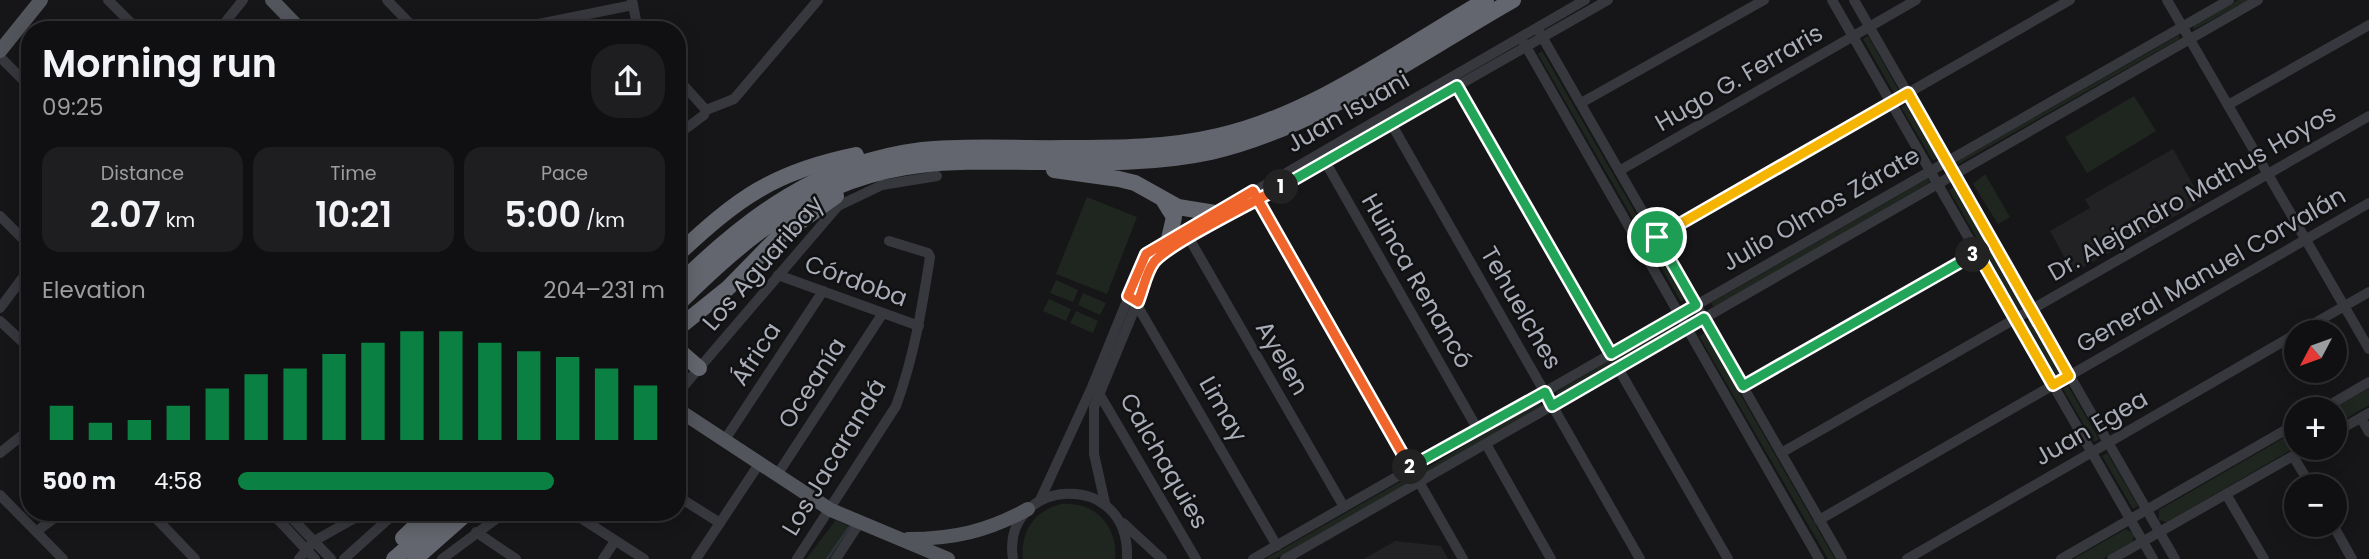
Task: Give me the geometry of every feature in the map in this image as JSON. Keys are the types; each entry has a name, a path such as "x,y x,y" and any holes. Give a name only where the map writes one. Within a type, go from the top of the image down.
{"highway":[{"path":"1438,28 1473,0"},
{"path":"686,296 734,249 774,219 838,186 880,172 978,155 1143,148 1228,134 1301,106 1486,0"},
{"path":"1003,162 1170,159 1253,141 1323,110 1513,0"},
{"path":"686,246 735,203 768,182 828,161 858,155 921,150 939,163"},
{"path":"686,278 740,228 796,190 861,163 921,150"},
{"path":"978,155 1003,162 1119,179 1178,207 1215,213"},
{"path":"686,322 729,288 777,238 826,201 880,172"},
{"path":"1160,197 1174,217 1170,239"},
{"path":"686,357 699,368"},
{"path":"383,559 421,521"},
{"path":"394,559 438,521"},
{"path":"419,555 458,521"},
{"path":"419,555 466,521"}],"main road":[{"path":"24,21 41,0"},
{"path":"272,0 292,21"},
{"path":"0,51 21,25"},
{"path":"686,415 831,510 948,559"},
{"path":"900,538 956,538 978,533 1034,505"}],"street":[{"path":"108,0 129,21"},
{"path":"226,21 243,0"},
{"path":"387,0 408,21"},
{"path":"686,128 704,115 706,110 734,99 818,0"},
{"name":"Juan Isuani","path":"1133,299 1154,262 1215,213 1256,195 1523,42 1585,0"},
{"name":"Juan Isuani","path":"1540,32 1608,0"},
{"path":"1581,103 1764,0"},
{"path":"1832,0 2153,559"},
{"path":"1854,0 2175,559"},
{"name":"Hugo G. Ferraris","path":"1619,171 1916,0"},
{"path":"1657,237 2070,0"},
{"path":"2168,0 2369,349"},
{"name":"Julio Olmos Zárate","path":"1253,559 2228,0"},
{"name":"Julio Olmos Zárate","path":"1286,559 2258,0"},
{"path":"567,21 632,3 636,21"},
{"path":"2228,105 2369,25"},
{"path":"1540,32 1842,559"},
{"path":"1523,42 1819,559"},
{"path":"0,57 21,78"},
{"path":"1455,81 1611,354"},
{"path":"686,89 706,110"},
{"name":"Dr. Alejandro Mathus Hoyos","path":"1781,453 2369,116"},
{"name":"Tehuelches","path":"1388,119 1640,559"},
{"name":"Huinca Renancó","path":"1323,157 1478,430"},
{"name":"Los Aguaribay","path":"686,383 827,216 851,198 939,163"},
{"path":"1256,195 1463,559"},
{"name":"Juan Isuani","path":"1013,559 1014,536 1034,505 1096,390 1133,299 1146,254 1170,239 1187,235 1234,214 1256,195"},
{"name":"General Manuel Corvalán","path":"1819,520 2369,204"},
{"path":"1215,213 1234,214"},
{"path":"0,216 21,237"},
{"name":"Ayelen","path":"1187,235 1344,507"},
{"name":"Los Jacarandá","path":"797,559 831,510 895,406 919,326 930,257 928,253 889,241"},
{"path":"1743,386 1977,252"},
{"name":"Córdoba","path":"778,275 919,326"},
{"path":"0,308 21,280"},
{"name":"África","path":"724,441 823,291"},
{"name":"Juan Egea","path":"2320,320 2369,292"},
{"name":"Limay","path":"1133,299 1277,545"},
{"name":"Oceanía","path":"777,475 883,313"},
{"path":"0,321 21,341"},
{"name":"Juan Egea","path":"1907,559 2284,341"},
{"path":"1618,368 1728,559"},
{"path":"2343,397 2369,382"},
{"name":"Juan Isuani","path":"1096,390 1092,437 1105,503"},
{"name":"Calchaquies","path":"1096,390 1196,559"},
{"path":"2347,425 2365,415 2369,432"},
{"path":"2061,559 2284,431"},
{"path":"0,453 21,436"},
{"path":"1486,444 1551,559"},
{"path":"2112,559 2286,460"},
{"path":"696,559 759,464"},
{"path":"1034,505 1056,494 1072,494 1105,503 1162,559"},
{"path":"2226,494 2264,559"},
{"path":"0,495 21,515"},
{"path":"686,502 720,523"},
{"path":"836,559 854,520"},
{"path":"27,521 64,559"},
{"path":"37,531 50,521"},
{"path":"159,521 195,559"},
{"path":"280,521 316,559"},
{"path":"291,521 307,550 331,559"},
{"path":"307,550 352,521"},
{"path":"344,559 386,521"},
{"path":"442,559 492,521"},
{"path":"585,521 643,559"},
{"path":"1121,521 1128,559"},
{"path":"476,532 516,559"},
{"path":"2340,537 2352,559"},
{"path":"603,559 615,541"}],"shaded area":[{"path":"2238,0 2249,0 2193,30 2194,25"},
{"path":"2179,35 2179,39 1955,166 1958,161"},
{"path":"1868,36 1899,91 1894,93 1863,39"},
{"path":"1542,51 1685,299 1681,302 1538,54"},
{"path":"2134,96 2156,131 2087,173 2065,137"},
{"path":"1906,104 1937,158 1933,161 1901,107"},
{"path":"2173,149 2202,201 2073,273 2050,231 2090,208 2085,199"},
{"path":"1985,174 2010,217 1998,224 1973,184"},
{"path":"1927,179 1930,180 1929,183 1714,308 1711,303"},
{"path":"1954,187 2023,307 2018,310 1949,190"},
{"path":"1087,197 1137,217 1107,294 1056,274"},
{"path":"1056,280 1078,290 1073,302 1050,293"},
{"path":"1083,293 1106,303 1100,315 1078,305"},
{"path":"1049,299 1071,309 1066,321 1043,311"},
{"path":"1076,311 1098,321 1093,333 1070,323"},
{"path":"2029,320 2060,374 2057,377 2025,322"},
{"path":"1669,326 1674,326 1673,331 1559,396 1556,392"},
{"path":"1705,333 1835,559 1828,559 1699,336"},
{"path":"2068,386 2099,439 2094,442 2063,389"},
{"path":"2369,388 2369,405 2347,418 2347,401"},
{"path":"1538,401 1542,406 1426,473 1424,470"},
{"path":"2284,438 2284,454 2167,522 2159,520 2159,510"},
{"path":"2107,453 2138,506 2133,509 2102,456"},
{"path":"1407,478 1406,484 1275,559 1265,559"},
{"path":"1061,504 1084,507 1102,518 1112,536 1115,559 1023,559 1024,540 1031,524 1043,512"},
{"path":"836,520 850,527 831,559 806,559"},
{"path":"2126,529 2134,534 2133,541 2103,559 2073,559"},
{"path":"1395,541 1441,546 1448,559 1364,559"}],"waterway":[{"path":"827,559 851,525"}],"route":[{"path":"1657,237 1696,305 1611,354 1457,86 1258,200 1234,214 1164,253 1154,262 1138,302 1128,296 1146,254 1253,191 1258,200 1411,469 1545,392 1552,406 1704,318 1743,386 1977,252 2053,385 2069,376 1908,93 1657,237"}]}
